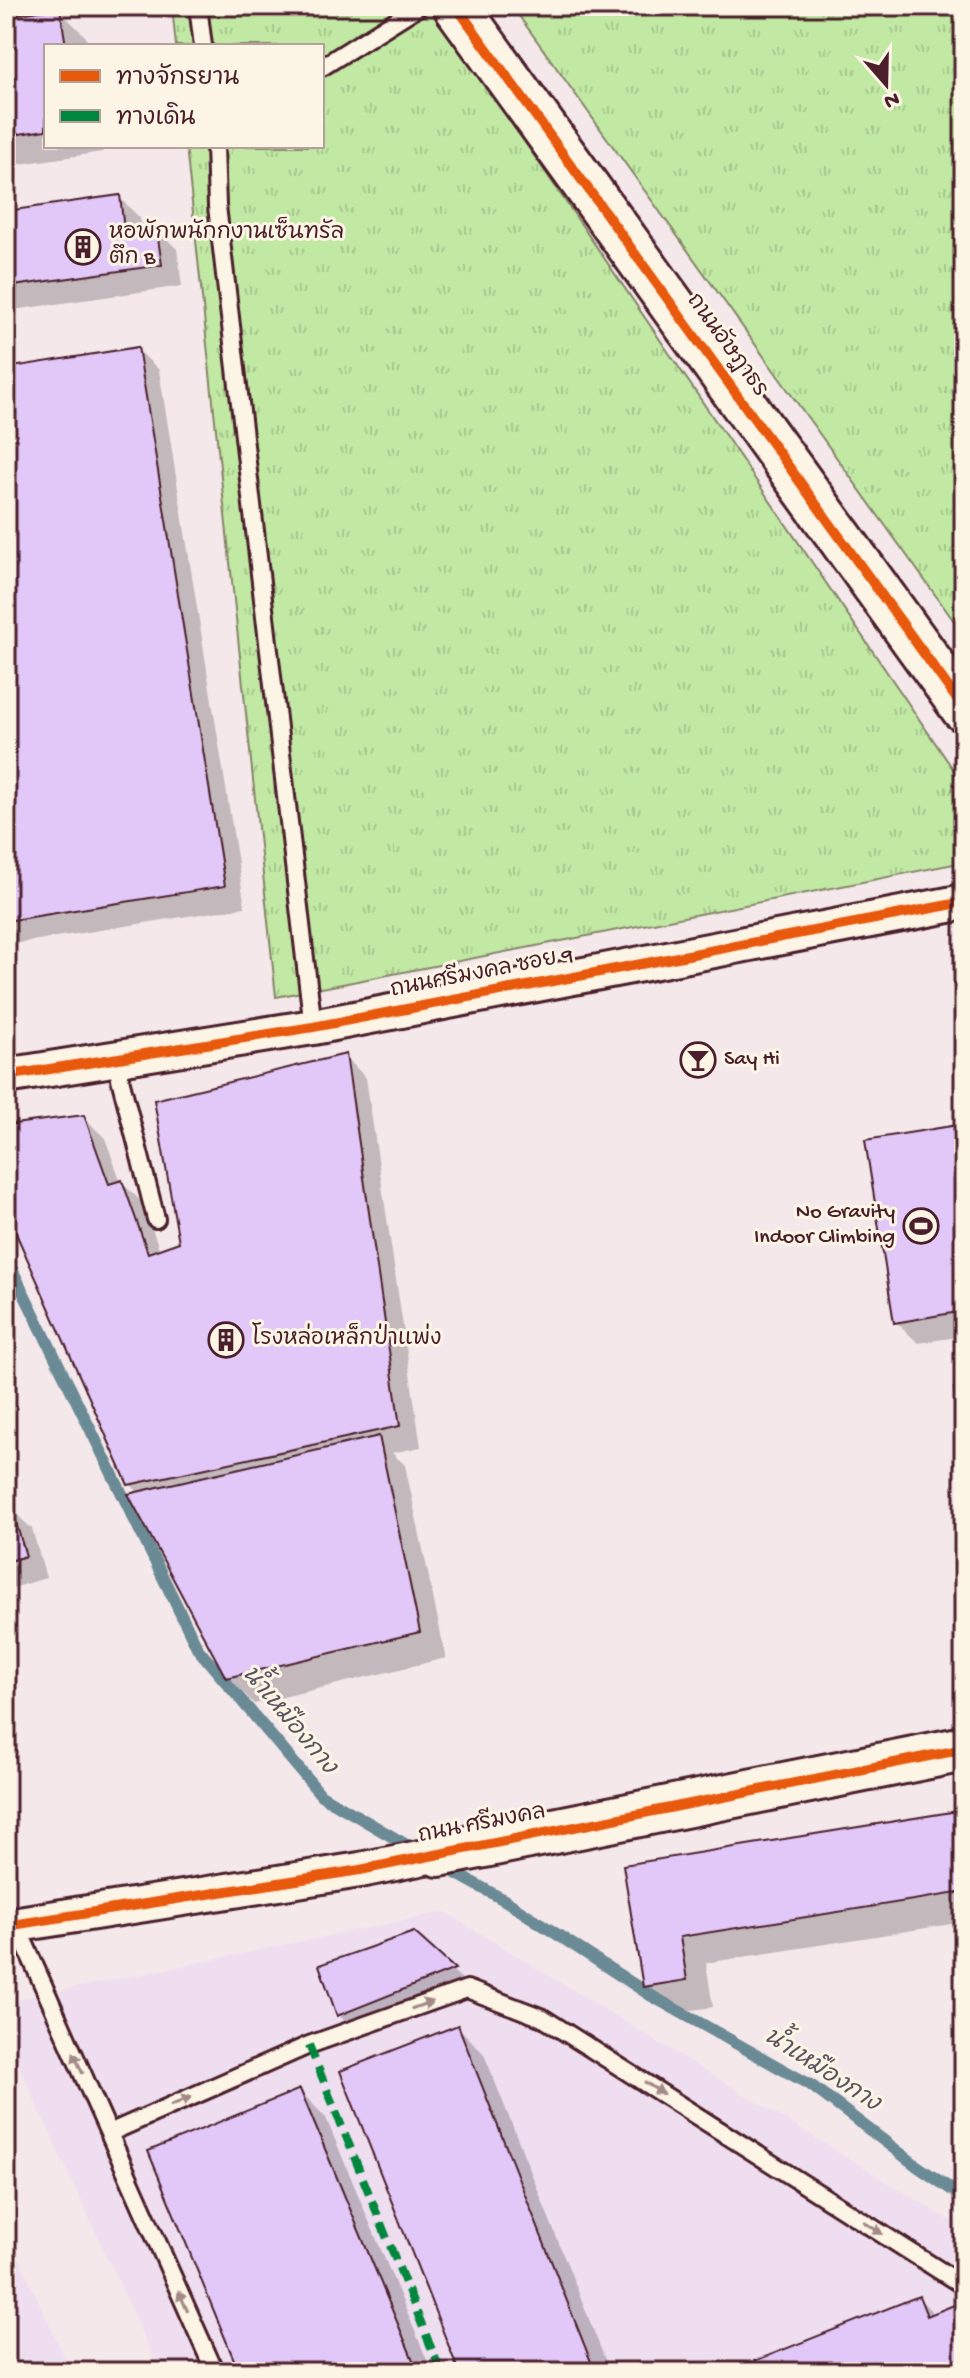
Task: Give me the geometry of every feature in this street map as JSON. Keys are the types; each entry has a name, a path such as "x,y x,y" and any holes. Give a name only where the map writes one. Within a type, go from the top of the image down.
{"street":[{"name":"ถนนอัษฎาธร","path":"456,6 964,709"},
{"name":"ถนนศรีมงคล ซอย 9","path":"6,1076 313,1027 964,902"},
{"name":"ถนน ศรีมงคล","path":"11,1925 360,1870 964,1749"}],"lane":[{"path":"198,6 203,44"},
{"path":"324,66 419,6"},
{"path":"215,148 217,206 313,1027"},
{"path":"115,1059 156,1219"},
{"path":"11,1925 109,2133 215,2372"},
{"path":"109,2133 309,2045 467,1989 543,2018 964,2286"}],"shaded area":[{"path":"445,1912 964,2229 964,2372 160,2372 6,2037 6,2002"},
{"path":"6,2229 71,2372 6,2372"}],"green space":[{"path":"172,6 432,6 964,785 964,862 276,997 186,148 324,148 324,44 176,44"},
{"path":"512,6 964,6 964,635"}],"building":[{"path":"60,8 66,44 44,44 44,130 6,136 6,16"},
{"name":"หอพักพนักกงานเซ็นทรัล ตึก B","path":"120,195 124,230 156,225 162,265 6,287 6,211"},
{"path":"138,347 225,886 6,921 6,368"},
{"name":"โรงหล่อเหล็กป่าแพ่ง","path":"346,1054 400,1426 128,1485 6,1211 6,1125 84,1115 109,1184 122,1180 148,1253 179,1242 154,1100"},
{"name":"No Gravity Indoor Climbing","path":"964,1124 964,1311 894,1323 865,1140"},
{"path":"964,1386 964,1468 954,1388"},
{"path":"379,1436 420,1632 226,1678 128,1494"},
{"path":"11,1506 26,1556 6,1562 6,1507"},
{"path":"964,1810 964,1892 680,1937 687,1980 643,1987 623,1865"},
{"path":"414,1932 455,1969 337,2016 319,1965"},
{"path":"458,2025 593,2367 582,2372 459,2372 340,2071"},
{"path":"300,2089 418,2372 239,2372 148,2151"},
{"path":"919,2296 927,2316 964,2301 964,2372 727,2372"}],"waterway":[{"name":"น้ำเหมืองกาง","path":"6,1257 198,1649 321,1795 415,1850"},
{"name":"น้ำเหมืองกาง","path":"441,1865 506,1901 650,1995 812,2086 964,2198"}],"marked path":[{"path":"309,2045 441,2372"}],"cycle path":[{"path":"456,6 964,709"},
{"path":"6,1076 313,1027 964,902"},
{"path":"6,1926 360,1870 964,1749"}],"place":[{"name":"หอพักพนักกงานเซ็นทรัล ตึก B","path":"83,247"},
{"name":"Say Hi","path":"698,1060"},
{"name":"No Gravity Indoor Climbing","path":"921,1226"},
{"name":"โรงหล่อเหล็กป่าแพ่ง","path":"226,1340"}]}
